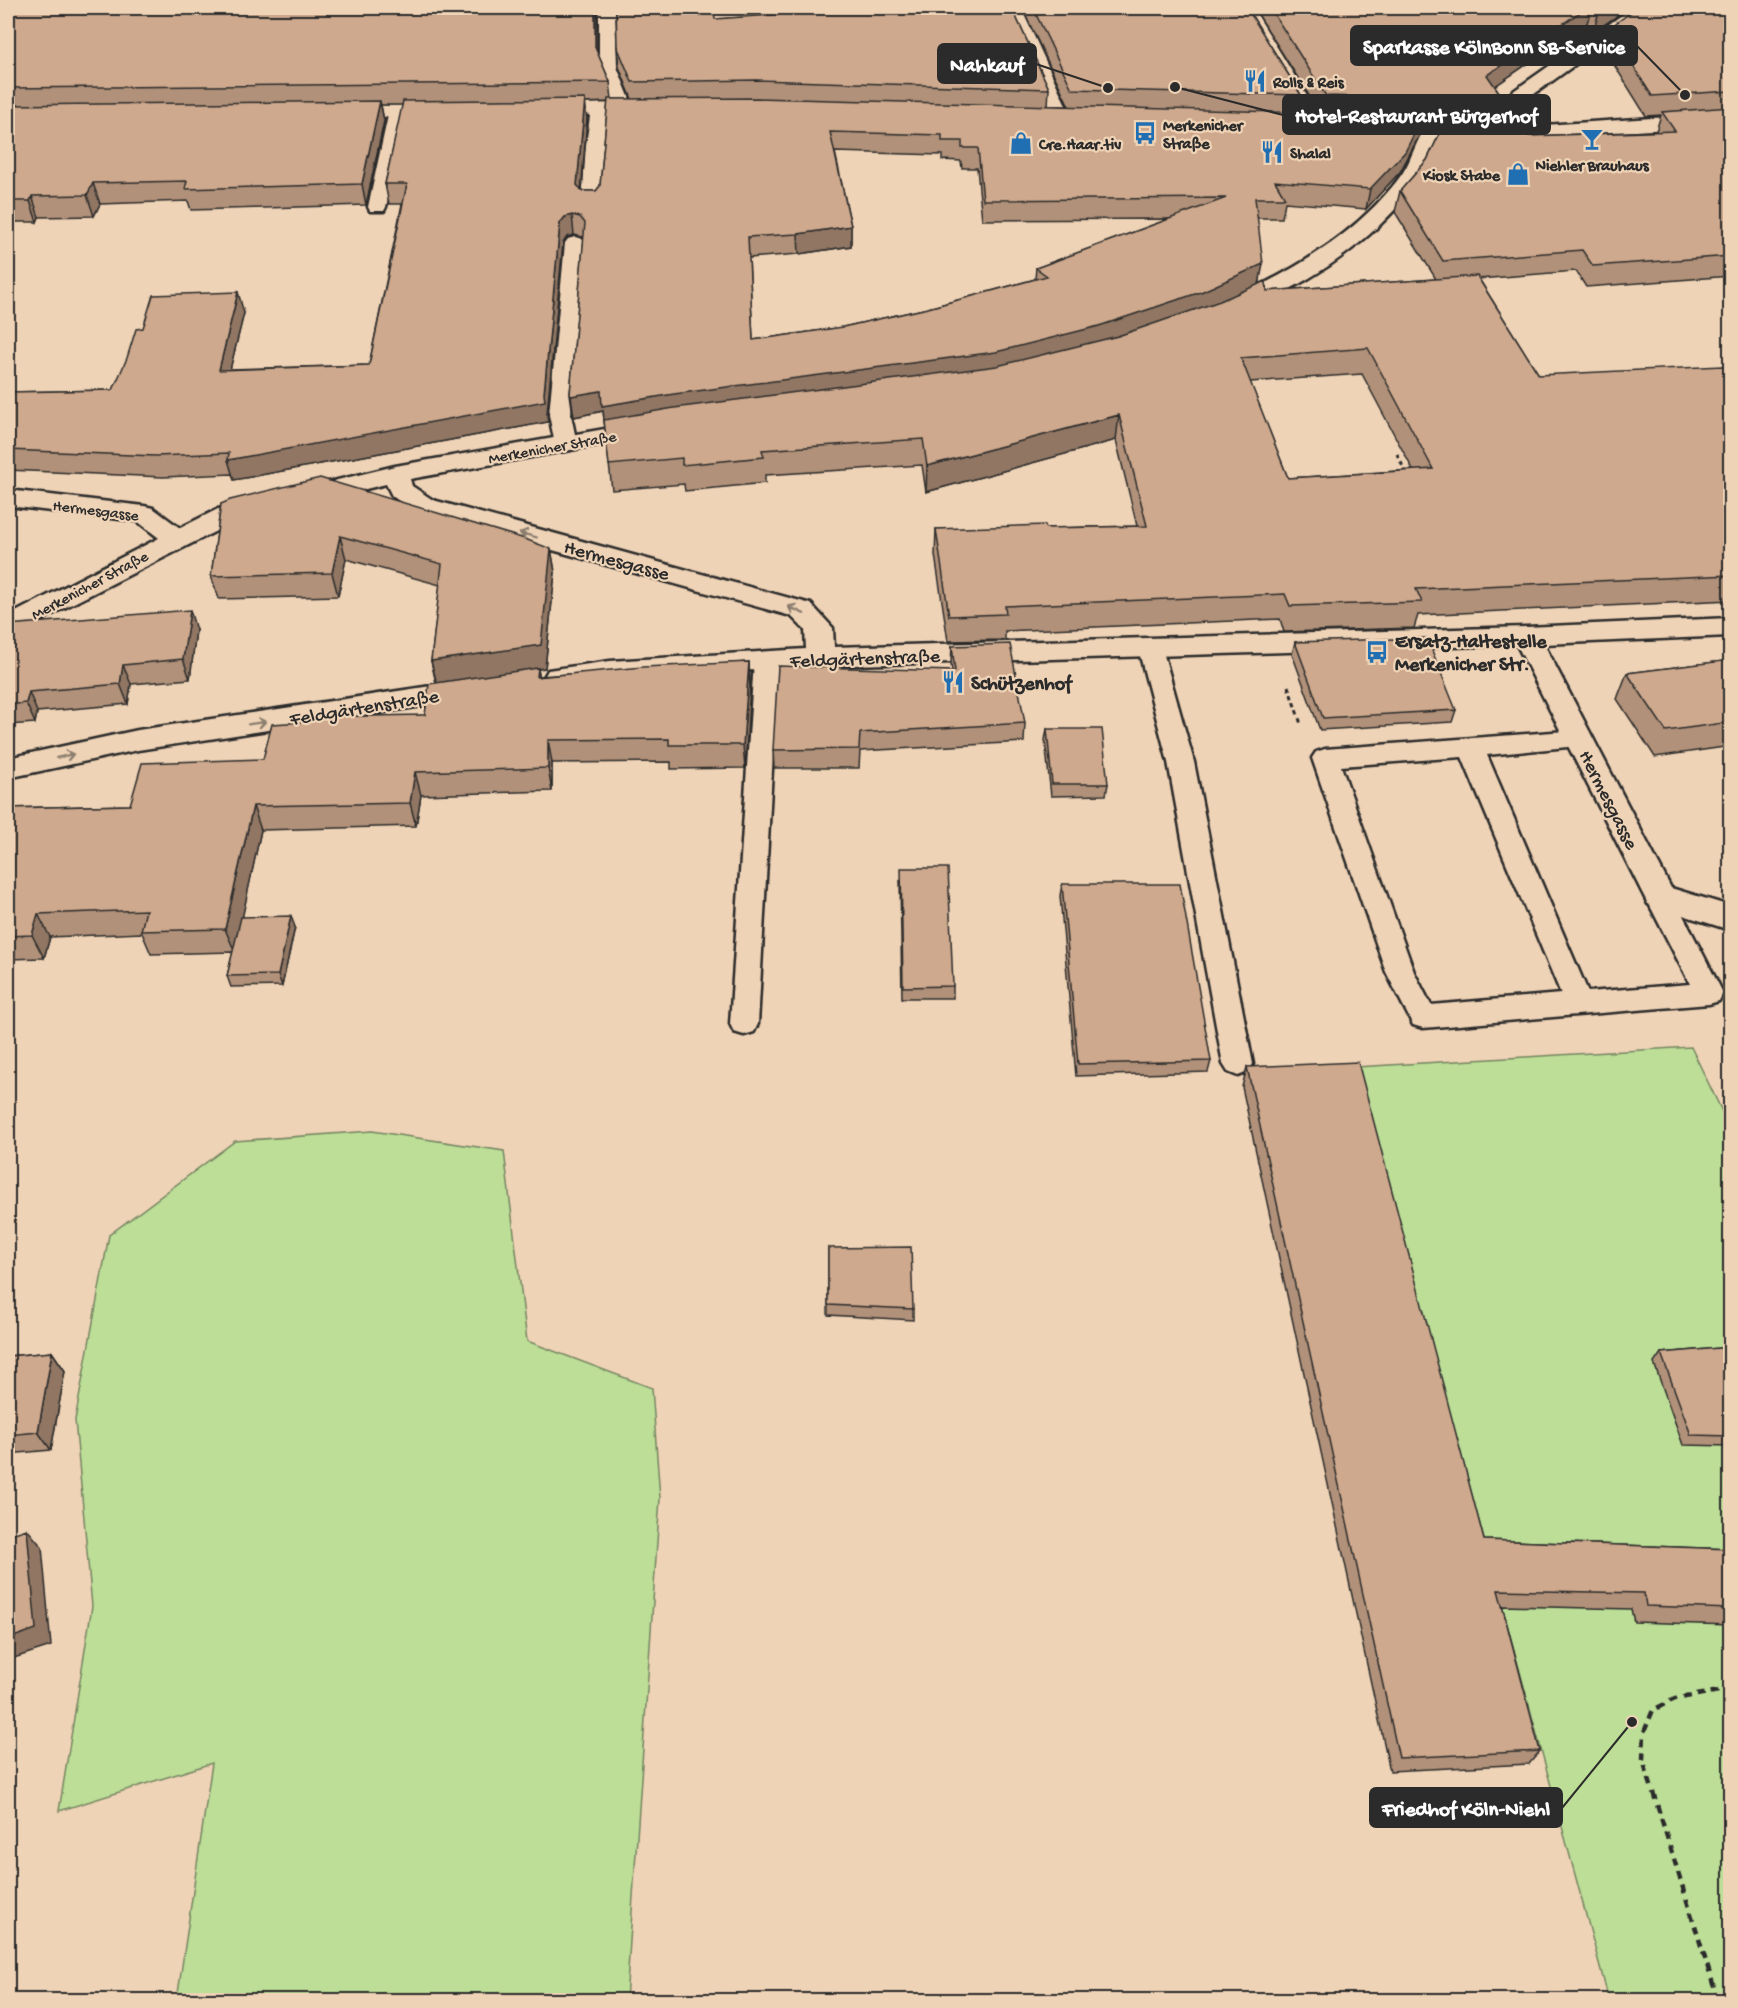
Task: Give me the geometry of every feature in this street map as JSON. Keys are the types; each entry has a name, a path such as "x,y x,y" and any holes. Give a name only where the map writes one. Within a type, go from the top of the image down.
{"street":[{"path":"1244,8 1314,124"},
{"path":"1544,131 1519,96 1644,8"},
{"path":"517,110 669,109"},
{"path":"317,112 469,111"},
{"path":"1039,117 1073,118"},
{"path":"1358,126 1544,131 1731,119"},
{"path":"1290,123 1336,125"},
{"path":"1207,319 1270,291 1324,260 1379,213 1412,175 1434,129"},
{"name":"Merkenicher Straße","path":"8,628 227,515 395,474 676,424"},
{"name":"Hermesgasse","path":"395,474 401,490 424,507 801,610 819,628 821,657"},
{"name":"Hermesgasse","path":"8,498 144,514 177,539"},
{"name":"Feldgärtenstraße","path":"527,682 610,670 821,657 1526,636 1731,627"},
{"name":"Hermesgasse","path":"1526,636 1659,896"},
{"name":"Feldgärtenstraße","path":"8,768 138,740 492,687"},
{"path":"1659,896 1731,918"}],"lane":[{"path":"608,8 608,67 625,109"},
{"path":"1013,8 1073,118"},
{"path":"591,205 594,152 600,109"},
{"path":"377,207 398,111"},
{"path":"566,444 560,415 575,243"},
{"path":"1150,648 1181,762 1238,1064"},
{"path":"744,1024 766,661"},
{"path":"1579,738 1325,758 1400,972 1423,1017 1708,993 1659,896"},
{"path":"1472,747 1579,1004"}],"path":[{"path":"1397,454 1407,475"},
{"path":"1273,644 1308,744 1325,758"},
{"path":"1718,2001 1643,1760 1644,1732 1653,1710 1675,1699 1719,1693 1731,1689"}],"green space":[{"path":"1691,1047 1730,1128 1730,2000 1609,2000 1356,1067"},
{"path":"372,1131 504,1151 527,1341 652,1388 660,1498 626,2000 177,2000 212,1763 59,1811 92,1606 75,1420 109,1235 235,1141"}],"building":[{"path":"8,8 595,8 595,47 610,82 8,88"},
{"path":"616,8 713,8 715,19 825,11 824,8 1012,8 1049,89 757,80 632,82 617,46"},
{"path":"1033,8 1247,8 1301,95 1072,89"},
{"path":"1270,8 1586,8 1487,75 1505,101 1326,96"},
{"path":"1637,8 1731,8 1731,91 1652,96 1609,28"},
{"path":"757,98 1423,116 1405,152 1370,189 1275,181 1285,198 1255,198 1263,264 1201,292 1099,326 996,352 674,394 602,406 601,391 571,396 585,223 580,217 572,215 565,217 560,223 545,401 228,460 229,453 156,456 8,450 8,392 113,390 127,358 136,329 143,328 153,295 238,292 219,370 369,365 407,184 385,184 403,101 585,99 577,185 582,191 596,191 600,186 608,99","holes":["830,132 942,135 942,141 962,141 962,148 978,148 983,200 1226,198 1036,268 1047,276 928,308 843,327 753,340 748,237 798,234 851,226"]},
{"path":"380,101 362,184 185,189 187,181 93,183 87,195 32,196 30,201 8,201 8,105"},
{"path":"1731,107 1731,256 1593,266 1582,250 1443,261 1400,191 1427,160 1448,116 1517,118 1529,136 1675,131 1662,112"},
{"path":"1477,276 1539,375 1722,366 1731,377 1731,575 1416,589 1422,602 1290,606 1285,594 1005,606 1006,614 949,616 936,529 1045,525 1046,528 1147,526 1119,415 927,466 923,439 762,450 764,457 682,465 682,458 609,465 604,420 674,408 997,366 1118,336 1220,301 1266,281 1267,291","holes":["1368,348 1433,469 1288,478 1241,358"]},
{"path":"320,478 525,539 551,549 541,645 431,661 442,564 340,536 332,573 211,576 221,504"},
{"path":"190,610 183,659 123,665 120,684 29,692 26,703 8,705 8,625"},
{"path":"1427,638 1456,710 1323,718 1295,642"},
{"path":"1010,644 1025,723 860,733 859,749 773,750 778,666 955,671 952,646"},
{"path":"1731,660 1731,722 1666,731 1627,673"},
{"path":"749,662 743,745 669,745 669,739 548,740 548,768 415,772 410,803 253,806 225,929 141,931 146,910 38,914 32,935 8,936 8,808 130,805 142,763 263,759 272,724 303,722 307,717 425,715 429,684 538,668 537,677 643,667"},
{"path":"1047,729 1102,729 1108,784 1052,784"},
{"path":"901,868 948,868 953,986 903,987"},
{"path":"1062,884 1180,884 1211,1061 1078,1064"},
{"path":"291,916 278,975 227,976 241,917"},
{"path":"1358,1062 1484,1540 1731,1549 1731,1609 1646,1606 1644,1593 1498,1590 1540,1751 1399,1758 1247,1067"},
{"path":"911,1247 913,1309 828,1305 828,1248"},
{"path":"1731,1347 1731,1436 1691,1435 1661,1353"},
{"path":"52,1352 38,1432 8,1435 8,1356"},
{"path":"27,1529 36,1629 8,1639 8,1535"}],"place":[{"name":"Rolls & Reis","path":"1255,81"},
{"name":"Hotel-Restaurant Bürgerhof","path":"1175,87"},
{"name":"Nahkauf","path":"1108,88"},
{"name":"Sparkasse KölnBonn SB-Service","path":"1685,95"},
{"name":"Merkenicher Straße","path":"1145,133"},
{"name":"Niehler Brauhaus","path":"1592,139"},
{"name":"Cre.Haar.tiv","path":"1021,143"},
{"name":"Shalal","path":"1272,152"},
{"name":"Kiosk Stabe","path":"1518,174"},
{"name":"Ersatz-Haltestelle Merkenicher Str.","path":"1377,652"},
{"name":"Schützenhof","path":"953,682"},
{"name":"Friedhof Köln-Niehl","path":"1632,1722"}]}
